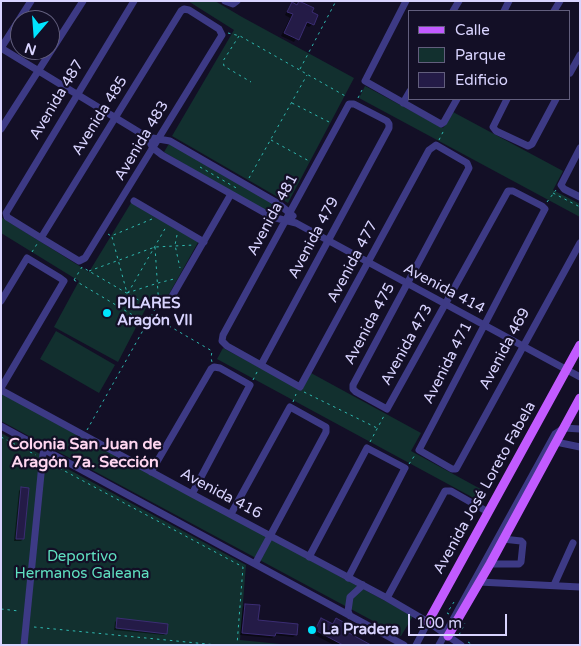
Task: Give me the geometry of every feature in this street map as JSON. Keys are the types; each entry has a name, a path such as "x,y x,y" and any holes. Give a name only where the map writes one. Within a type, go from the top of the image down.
{"main road":[{"name":"Avenida José Loreto Fabela","path":"428,622 580,345"},
{"path":"446,635 490,564 580,398"}],"street":[{"path":"1,48 31,1"},
{"path":"1,129 83,1"},
{"name":"Avenida 487","path":"41,238 6,215 7,210 134,1"},
{"path":"406,1 365,81 442,124 456,100"},
{"name":"Avenida 485","path":"41,238 181,11 184,10 197,15 222,32"},
{"name":"Avenida 483","path":"41,238 77,260 81,261 85,258 221,37 222,32"},
{"name":"Avenida 414","path":"1,48 147,137 170,141 279,204 290,213 296,223"},
{"path":"571,71 580,55"},
{"path":"403,103 408,94"},
{"path":"506,100 493,127 496,131 528,146 532,144 555,100"},
{"name":"Avenida 479","path":"261,365 388,128 389,124 387,121 351,104"},
{"name":"Avenida 481","path":"261,365 227,346 222,341 223,335 336,125 351,104"},
{"name":"Avenida 414","path":"147,137 153,148 162,155 234,192 272,217 285,222 296,223 580,377"},
{"name":"Avenida 477","path":"261,365 300,387 429,150 436,145"},
{"name":"Avenida 475","path":"388,409 356,392 352,385 469,166 436,145"},
{"path":"580,148 562,183 562,186 580,197"},
{"name":"Avenida 473","path":"388,409 509,190 513,190 544,208"},
{"path":"163,307 234,192"},
{"path":"134,201 203,243"},
{"name":"Avenida 471","path":"419,450 544,208"},
{"name":"Avenida 469","path":"419,450 452,469 456,469 580,243"},
{"path":"1,301 27,258 64,281 1,389"},
{"path":"152,472 211,369 214,367 220,368 250,384 192,494"},
{"name":"Avenida 416","path":"1,389 387,598 446,635 460,641"},
{"path":"230,514 290,407 327,428 255,564"},
{"path":"1,426 404,645"},
{"path":"439,645 555,434 564,428 580,429"},
{"path":"556,442 580,447"},
{"path":"309,557 367,448 405,468 348,578"},
{"path":"24,645 43,457"},
{"path":"387,598 444,493 451,491 488,512"},
{"path":"490,564 519,564 521,562 523,543 521,541 503,539"},
{"path":"554,585 573,543"},
{"path":"479,582 580,587"},
{"path":"351,616 348,611 350,597 363,585"},
{"name":"Avenida José Loreto Fabela","path":"416,645 428,622"},
{"path":"443,645 446,635"}],"path":[{"path":"300,70 336,1"},
{"path":"222,32 240,36 345,95"},
{"path":"240,36 223,61 224,66 251,82"},
{"path":"245,184 308,74"},
{"path":"351,104 365,81"},
{"path":"292,102 336,125"},
{"path":"436,145 446,128 442,124"},
{"path":"270,140 316,165"},
{"path":"200,158 196,165 234,192"},
{"path":"544,208 553,193 562,186"},
{"path":"553,193 580,207"},
{"path":"102,231 112,236 160,216"},
{"path":"127,293 169,222"},
{"path":"127,293 158,283 182,279 175,246 179,227"},
{"path":"112,236 127,293"},
{"path":"27,258 41,238"},
{"path":"89,271 155,246 203,243"},
{"path":"155,246 158,283 163,307"},
{"path":"68,462 155,309 82,267 74,280"},
{"path":"64,281 74,280 147,323"},
{"path":"151,316 212,350 211,358 214,367"},
{"path":"250,384 261,365"},
{"path":"290,407 299,389 377,428"},
{"path":"367,448 388,409"},
{"path":"1,437 43,457 243,567 237,645"},
{"path":"405,468 419,450"},
{"path":"1,609 28,612"},
{"path":"460,641 466,622"},
{"path":"26,626 217,645"}],"green space":[{"path":"188,1 215,1 354,78 288,203 172,136 234,30"},
{"path":"365,86 443,128 453,112 563,171 553,190 580,204 580,217 359,98"},
{"path":"170,142 278,205 272,216 164,152"},
{"path":"134,198 201,237 164,303 146,308 118,362 54,327 79,281 1,233 1,217 89,272"},
{"path":"56,331 115,365 99,393 40,359"},
{"path":"223,348 302,390 311,373 421,433 411,451 488,493 483,503 217,359"},
{"path":"1,393 413,616 401,636 1,421"},
{"name":"Deportivo Hermanos Galeana","path":"1,433 246,565 240,640 290,645 1,645"}],"building":[{"path":"299,1 314,8 312,12 318,15 314,25 307,22 299,40 284,33 293,14 287,12 292,2 297,5"},
{"path":"21,487 29,488 24,539 16,539"},
{"path":"245,604 260,605 258,620 298,624 297,635 276,633 275,636 242,633"},
{"path":"117,618 168,624 167,634 116,628"},
{"path":"321,618 333,624 336,618 352,627 349,633 371,645 343,645 315,630"}],"place":[{"name":"PILARES Aragón VII","path":"107,313"},
{"name":"La Pradera","path":"312,630"}],"district":[{"name":"Colonia San Juan de Aragón 7a. Sección","path":"85,454"}]}
